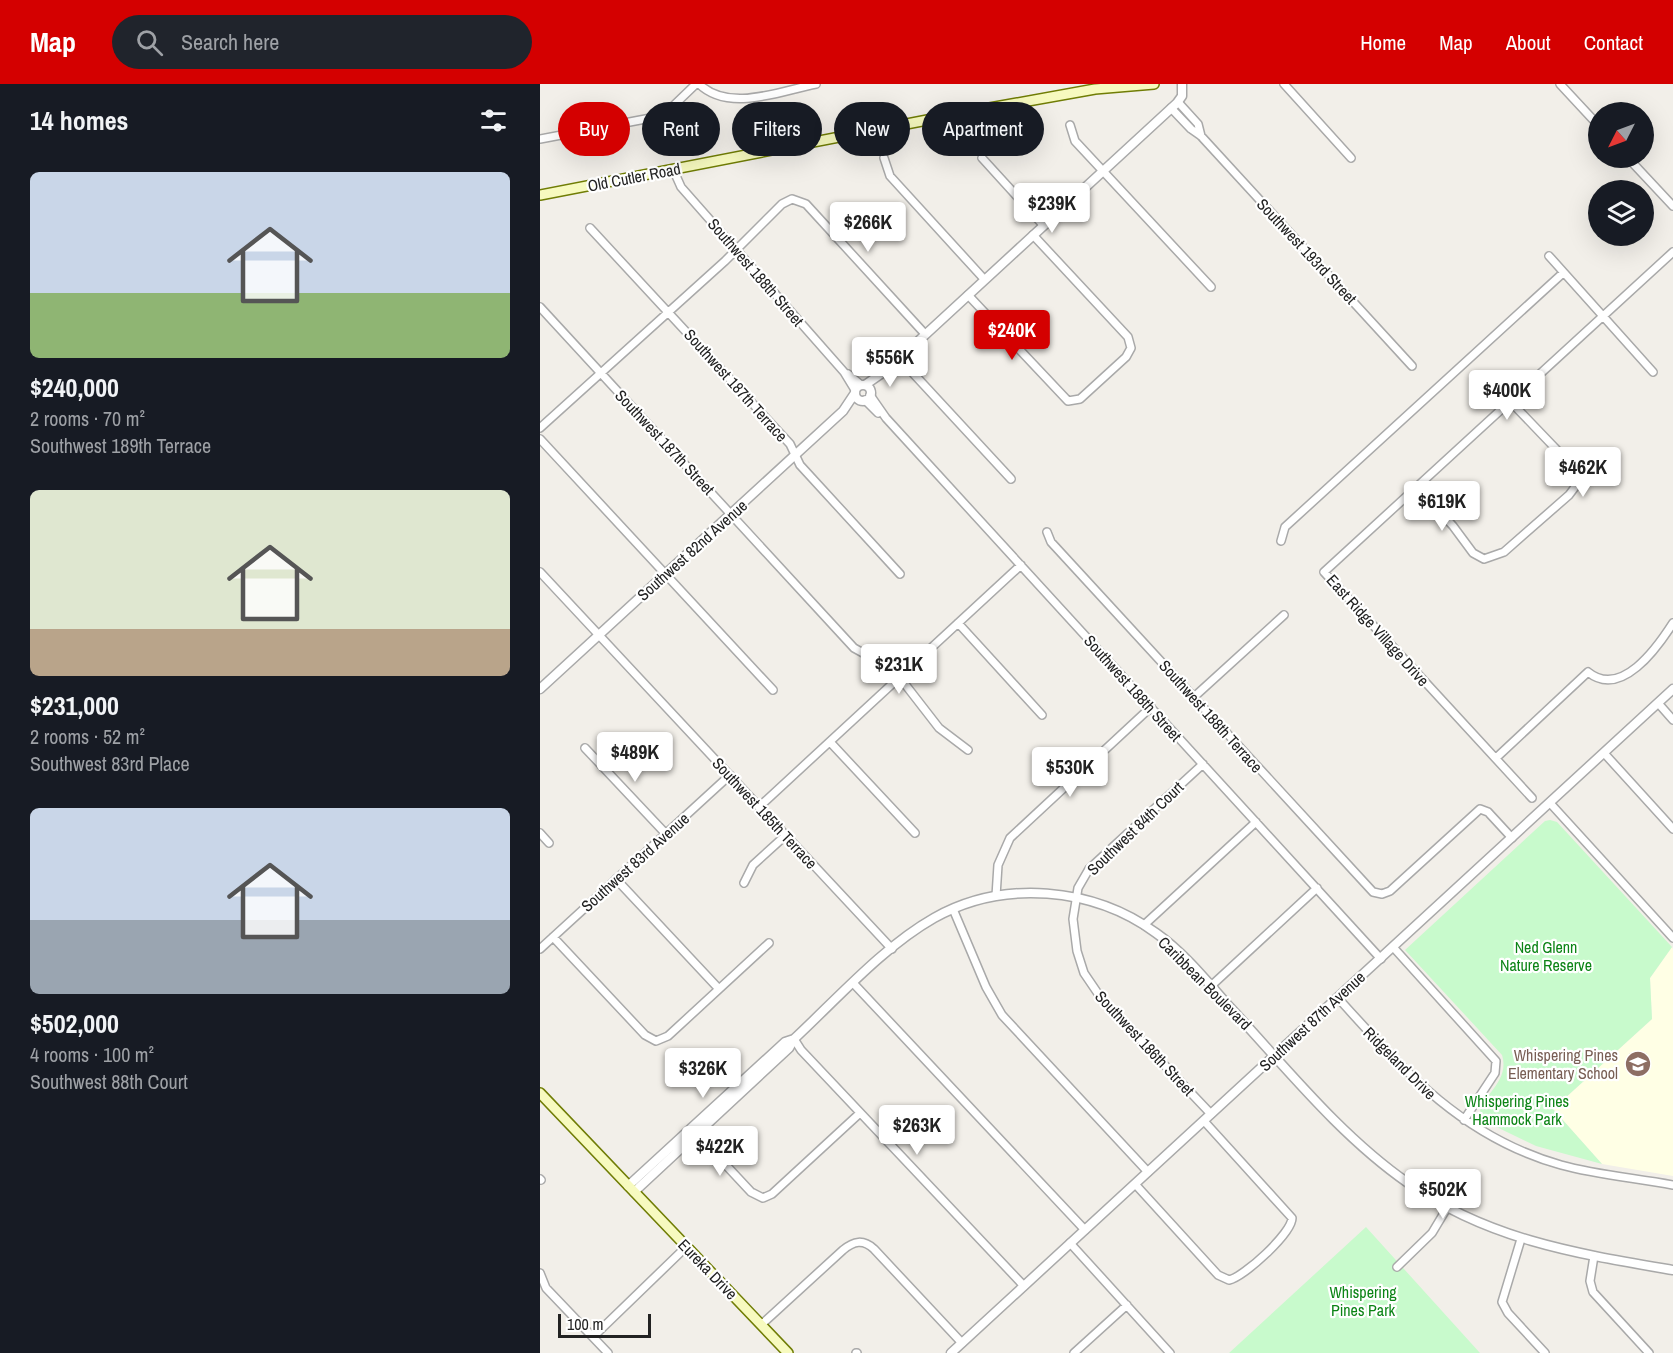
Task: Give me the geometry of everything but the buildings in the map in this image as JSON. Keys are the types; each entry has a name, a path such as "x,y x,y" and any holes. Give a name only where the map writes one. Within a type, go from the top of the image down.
{"main road":[{"name":"Old Cutler Road","path":"540,195 1017,103 1095,89 1154,84"},
{"name":"Eureka Drive","path":"540,1093 788,1353"}],"street":[{"path":"540,139 656,117 670,110 697,84 717,96 732,99 816,84"},
{"path":"1175,105 1182,96 1182,84"},
{"path":"1284,84 1351,158"},
{"path":"1560,84 1588,114"},
{"name":"Southwest 193rd Street","path":"1175,105 1194,119 1201,136"},
{"name":"Southwest 193rd Street","path":"1175,105 1187,126 1201,136 1412,366"},
{"name":"Southwest 82nd Avenue","path":"540,689 1175,105"},
{"path":"1187,126 1194,119"},
{"path":"1070,125 1075,141 1211,286"},
{"path":"884,158 890,176 984,279"},
{"path":"982,158 1043,225"},
{"path":"1637,168 1673,206"},
{"name":"Southwest 188th Street","path":"673,169 681,187 736,249 764,285 1381,958"},
{"path":"540,428 668,312 782,204 795,199 806,204 925,334"},
{"name":"Southwest 187th Terrace","path":"590,228 790,444 800,465 900,574"},
{"path":"968,295 1064,398 1071,401 1082,398 1126,357 1131,348 1128,337 1033,235"},
{"name":"East Ridge Village Drive","path":"1532,798 1324,573 1673,252"},
{"path":"1549,256 1653,372"},
{"path":"1281,541 1285,527 1563,273"},
{"name":"Southwest 187th Street","path":"540,307 854,648 863,655 884,663 900,676 939,728 968,750"},
{"path":"900,358 1011,479"},
{"path":"1417,487 1479,558 1490,559 1504,552 1572,492 1579,481 1578,472 1510,401"},
{"path":"540,439 772,690"},
{"name":"Southwest 188th Terrace","path":"1047,532 1051,542 1369,888 1382,894 1390,891 1482,809 1488,812 1512,838"},
{"path":"759,807 1021,565"},
{"name":"Southwest 185th Terrace","path":"540,572 892,949"},
{"path":"1194,697 1284,615"},
{"path":"1496,758 1588,672 1598,679 1611,681 1627,674 1659,643 1673,622"},
{"path":"958,623 1042,715"},
{"name":"Southwest 87th Avenue","path":"951,1353 1673,689"},
{"path":"1658,703 1673,720"},
{"path":"996,897 998,865 1010,838 1151,707"},
{"path":"830,742 915,833"},
{"path":"585,748 666,834"},
{"path":"1604,753 1673,829"},
{"name":"Southwest 84th Court","path":"1076,898 1080,882 1089,869 1203,764"},
{"name":"Southwest 83rd Avenue","path":"540,949 730,775"},
{"path":"1550,803 1673,938"},
{"path":"1144,925 1256,822"},
{"path":"540,833 549,843"},
{"path":"744,883 753,865 786,835"},
{"path":"616,879 719,989"},
{"path":"1210,986 1317,888"},
{"name":"Caribbean Boulevard","path":"631,1189 785,1042 794,1039 892,949 921,927 953,909 996,897 1036,893 1076,898 1110,908 1144,925 1177,950 1370,1153 1409,1184 1447,1208 1521,1239 1594,1256 1673,1270"},
{"name":"Southwest 186th Street","path":"1076,898 1073,919 1074,938 1080,962 1090,983 1288,1211 1292,1222 1287,1233 1240,1276 1229,1280 1218,1275 1135,1184"},
{"path":"953,909 986,987 1006,1020 1148,1172"},
{"path":"553,937 645,1035 656,1041 668,1036 770,943"},
{"path":"1393,947 1496,1061 1495,1073 1464,1120"},
{"path":"854,984 1085,1230"},
{"name":"Ridgeland Drive","path":"1338,998 1412,1079 1464,1120 1502,1142 1554,1163 1673,1185"},
{"path":"794,1039 860,1113 1024,1286"},
{"path":"694,1131 751,1192 763,1198 772,1194 860,1113"},
{"path":"1397,1267 1432,1233 1447,1208"},
{"path":"1521,1239 1502,1302 1508,1313 1545,1353"},
{"path":"761,1325 843,1250 857,1241 866,1243 874,1249 962,1343"},
{"path":"1070,1243 1170,1353"},
{"path":"593,1337 686,1247"},
{"path":"1594,1256 1590,1281 1593,1292 1649,1353"},
{"path":"540,1273 546,1288 608,1353"},
{"path":"1074,1353 1127,1305"}],"shaded area":[{"name":"Whispering Pines Elementary School","path":"1672,947 1673,1176 1602,1164 1553,1109 1652,1019 1650,978"}],"green space":[{"name":"Ned Glenn Nature Reserve","path":"1545,821 1557,822 1672,947 1650,978 1652,1019 1553,1109 1602,1164 1536,1146 1480,1119 1483,1104 1502,1074 1502,1055 1405,950"},
{"name":"Whispering Pines Park","path":"1366,1227 1480,1353 1229,1353"}],"place":[{"name":"Whispering Pines Elementary School","path":"1638,1064"}],"park label":[{"name":"Whispering Pines Hammock Park","path":"1517,1110"}]}
